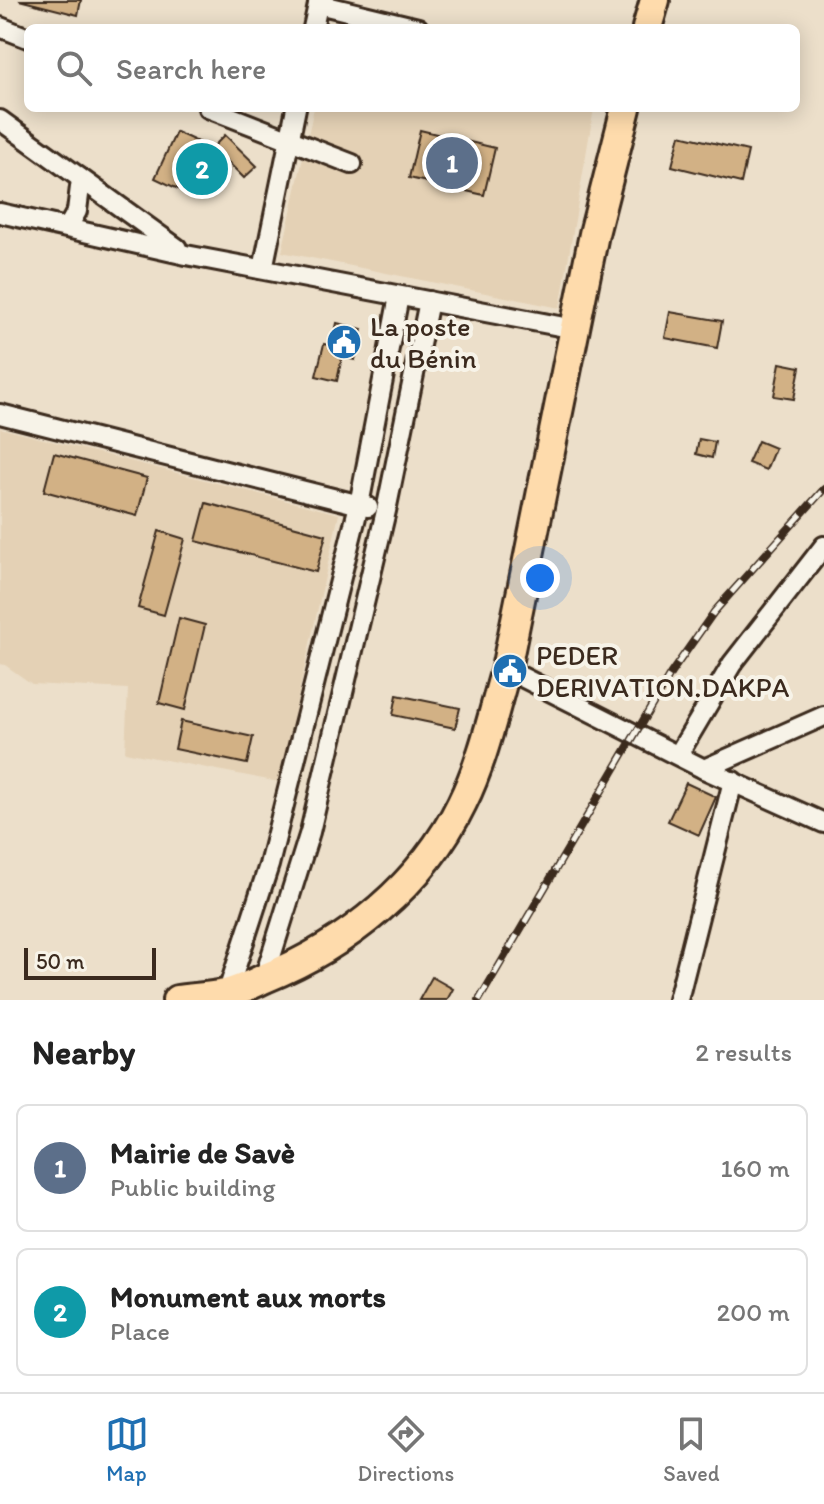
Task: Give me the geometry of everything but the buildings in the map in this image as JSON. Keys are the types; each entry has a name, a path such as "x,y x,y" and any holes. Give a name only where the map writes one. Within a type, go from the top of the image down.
{"main road":[{"path":"648,24 655,0"},
{"path":"177,1000 227,994 299,965 334,944 382,905 428,858 461,805 475,774 506,669 594,234 625,112"}],"street":[{"path":"314,24 318,2 403,24"},
{"path":"0,27 24,36"},
{"path":"218,112 352,164"},
{"path":"263,269 295,112"},
{"path":"0,120 186,255"},
{"path":"68,227 77,211 81,179"},
{"path":"0,213 186,255 575,329"},
{"path":"227,994 269,865 359,505 399,296"},
{"path":"264,979 310,832 386,511 429,301"},
{"path":"0,414 386,511"},
{"path":"678,755 732,664 824,546"},
{"path":"506,669 704,769 824,823"},
{"path":"704,769 824,716"},
{"path":"678,1000 733,781"}],"shaded area":[{"path":"313,112 593,112 560,308 282,252"},
{"path":"0,428 339,514 279,782 125,752 128,689 32,684 0,664"}],"railway":[{"path":"479,1000 671,673 714,612 824,489"}],"place":[{"name":"Mairie de Savè","path":"452,163"},
{"name":"Monument aux morts","path":"202,169"},
{"name":"La poste du Bénin","path":"344,342"},
{"name":"PEDER DERIVATION.DAKPA","path":"510,671"}]}
